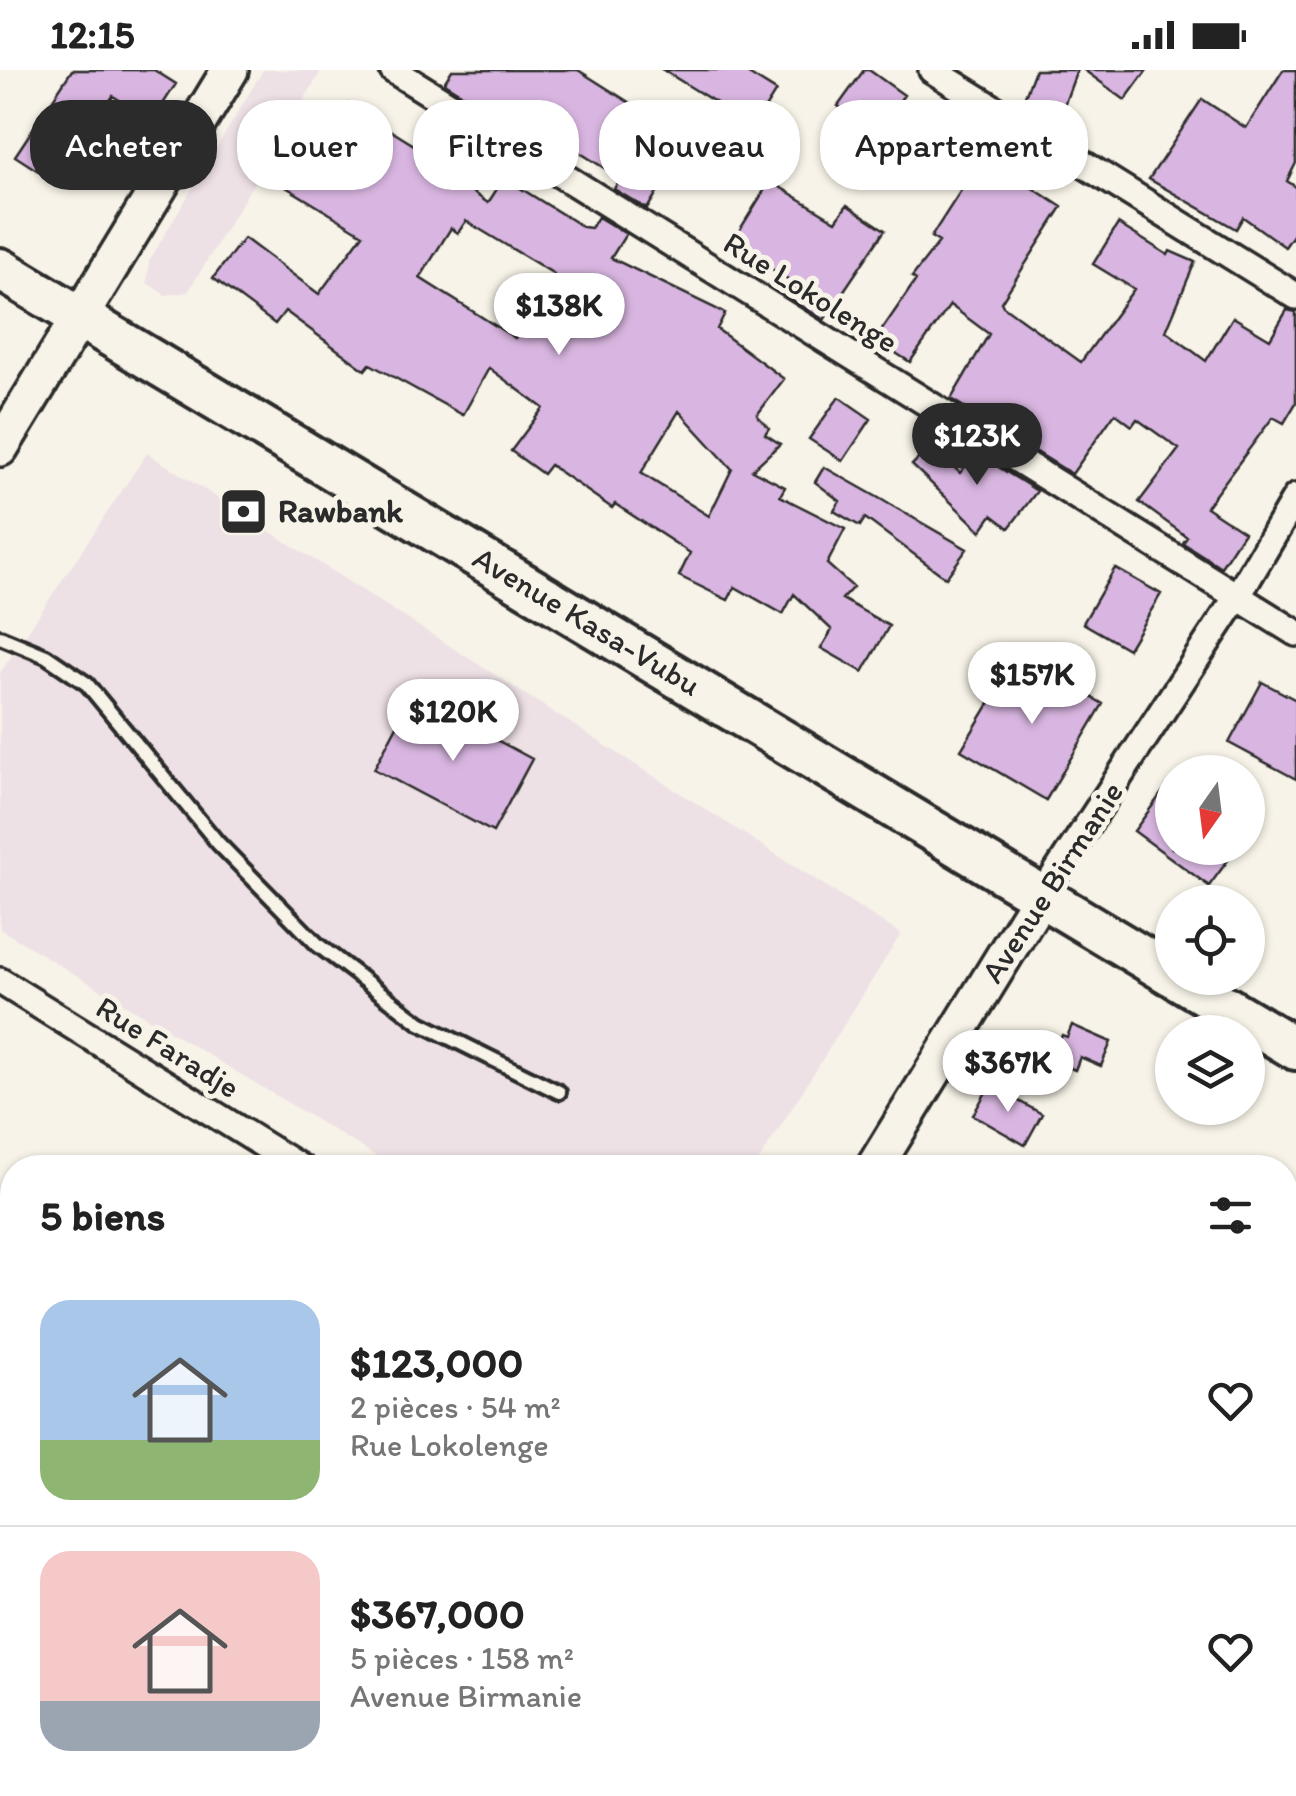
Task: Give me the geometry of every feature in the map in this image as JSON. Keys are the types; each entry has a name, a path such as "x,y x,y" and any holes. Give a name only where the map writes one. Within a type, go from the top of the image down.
{"main road":[{"name":"Avenue Kasa-Vubu","path":"0,269 1155,964"},
{"name":"Avenue Kasa-Vubu","path":"1206,995 1296,1049"}],"street":[{"path":"0,448 230,70"},
{"name":"Rue Lokolenge","path":"393,70 1296,633"},
{"path":"932,70 1296,296"},
{"name":"Avenue Birmanie","path":"882,1155 1042,896 1237,596 1296,496"},
{"name":"Rue Faradje","path":"0,981 280,1155"}],"lane":[{"path":"0,637 46,656 87,684 218,843 318,945 420,1022 559,1092"}],"shaded area":[{"path":"263,70 322,70 304,100 245,100"},
{"path":"237,114 237,190 250,190 188,292 165,295 147,283 149,261 191,190 217,190 217,147"},
{"path":"147,453 901,934 763,1155 374,1155 0,929 0,673"}],"building":[{"path":"72,70 154,70 176,84 166,100 119,100 113,96 110,100 52,100"},
{"path":"452,70 578,70 625,100 599,100 599,165 579,152 579,100 472,100 444,83"},
{"path":"663,70 742,70 776,91 770,100 712,100"},
{"path":"864,70 904,95 900,100 842,100"},
{"path":"1035,70 1077,70 1066,100 1023,100"},
{"path":"1084,70 1147,70 1125,100"},
{"path":"1283,70 1296,70 1296,163 1287,181 1296,187 1296,231 1285,247 1243,217 1236,229 1149,179 1202,99 1246,128"},
{"path":"393,132 413,144 413,190 469,190 488,203 496,190 523,190 583,227 591,228 598,217 626,234 611,258 725,313 717,329 784,379 757,415 769,428 765,434 780,444 752,470 785,487 780,496 845,529 827,564 853,587 842,599 889,626 863,672 821,648 832,630 794,594 783,614 735,587 728,600 679,576 690,553 615,504 612,508 550,465 543,474 511,451 543,408 489,368 463,415 370,364 365,370 285,311 275,324 213,278 244,238 319,294 363,234 291,190 393,190","holes":["466,221 554,274 515,338 420,278 451,228 458,233","679,411 732,469 709,516 641,473"]},
{"path":"30,133 30,166 15,156"},
{"path":"616,190 658,190 647,209"},
{"path":"764,190 785,190 836,221 847,205 885,230 824,320 786,296 794,283 731,244"},
{"path":"961,190 1036,190 1062,207 1001,302 1081,362 1134,289 1093,264 1118,224 1168,255 1170,251 1195,262 1166,331 1206,361 1233,317 1270,339 1287,310 1296,312 1296,403 1284,423 1273,417 1206,507 1244,532 1221,567 1183,543 1187,537 1139,502 1179,449 1137,419 1132,426 1115,413 1072,474 951,399 989,334 950,305 910,362 875,340 916,280 912,277 939,242 931,237"},
{"path":"839,397 871,419 843,461 809,439"},
{"path":"931,446 960,473 976,453 1037,491 1009,528 992,515 981,531 912,465"},
{"path":"824,467 967,549 946,578 865,518 860,526 834,511 840,501 815,482"},
{"path":"1115,568 1161,594 1128,649 1083,623"},
{"path":"1019,654 1103,704 1046,800 961,750"},
{"path":"1262,682 1296,700 1296,779 1265,762 1265,755 1251,755 1229,743"},
{"path":"413,695 532,759 493,832 374,769"},
{"path":"1155,802 1155,846 1134,831"},
{"path":"1180,865 1224,865 1208,885"},
{"path":"1072,1025 1111,1042 1101,1066 1080,1057 1075,1070 1051,1060 1062,1035 1067,1037"},
{"path":"990,1085 1042,1114 1025,1145 973,1115"}],"place":[{"name":"Rawbank","path":"243,511"}]}
